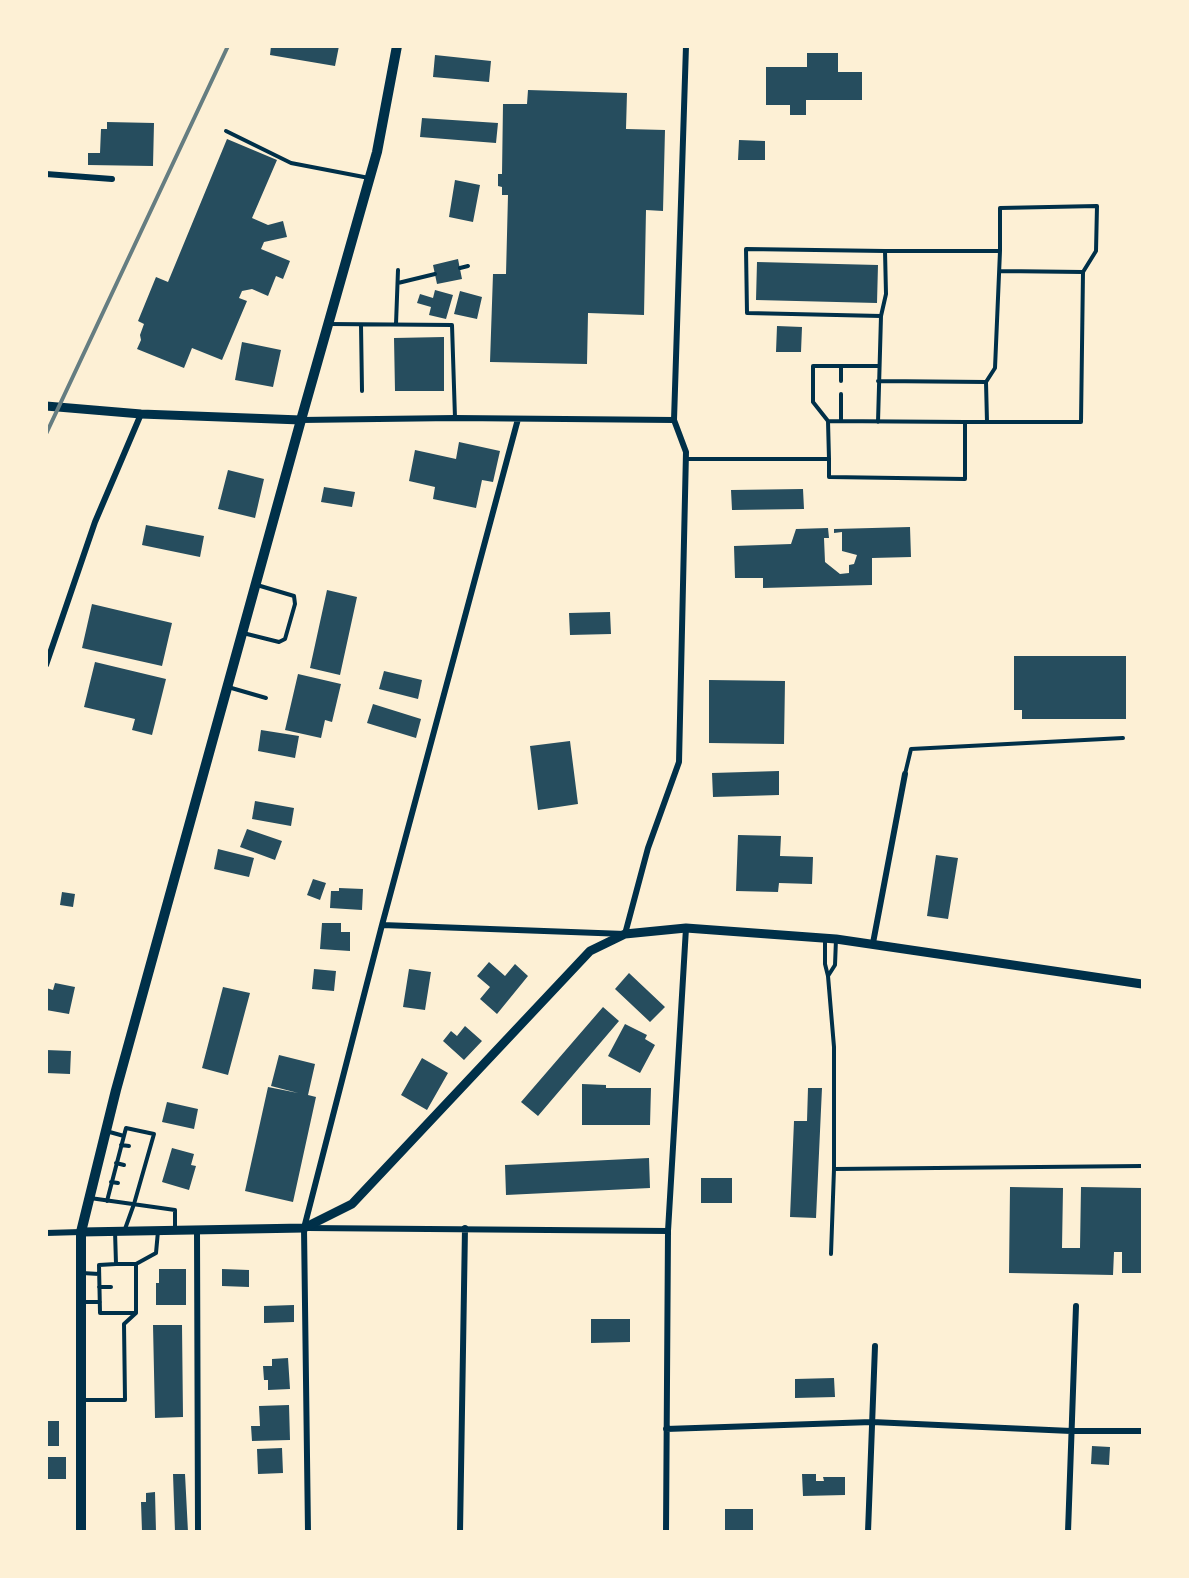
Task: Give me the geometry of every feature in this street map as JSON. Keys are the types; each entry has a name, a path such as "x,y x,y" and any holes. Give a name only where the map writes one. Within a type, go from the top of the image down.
{"main road":[{"path":"81,1532 81,1232 106,1131 227,687 377,152 397,46"}],"street":[{"path":"304,1228 352,1204 590,951 625,934 648,848 679,762 686,452 674,420 686,46"},
{"path":"46,174 112,179"},
{"path":"46,406 141,414 301,420 455,418 674,420"},
{"path":"46,666 95,522 141,414"},
{"path":"308,1532 304,1228 382,925 518,419"},
{"path":"873,943 905,774"},
{"path":"382,925 625,934 686,927 873,943 1143,984"},
{"path":"666,1532 668,1231 686,927"},
{"path":"46,1233 304,1228 668,1231"},
{"path":"460,1532 465,1228"},
{"path":"197,1230 198,1532"},
{"path":"1068,1532 1076,1306"},
{"path":"868,1532 875,1346"},
{"path":"666,1430 872,1422 1071,1431 1143,1431"}],"lane":[{"path":"226,131 291,163 370,178"},
{"path":"828,421 878,422 987,422 1081,422 1083,272 1096,251 1097,206 1000,208 1000,271 994,368 987,382 987,422"},
{"path":"881,316 747,313 746,249 885,252 1000,251"},
{"path":"878,422 881,316 886,294 885,252"},
{"path":"460,268 468,266"},
{"path":"396,324 398,270"},
{"path":"1000,271 1083,272"},
{"path":"398,283 435,274"},
{"path":"328,324 453,325 455,418"},
{"path":"361,325 362,391"},
{"path":"879,366 813,366 813,402 828,421 829,477 965,479 965,422"},
{"path":"841,366 841,381"},
{"path":"878,381 987,382"},
{"path":"841,394 841,421"},
{"path":"686,459 829,459"},
{"path":"242,633 279,642 285,639 295,604 294,596 255,585"},
{"path":"227,687 266,698"},
{"path":"905,774 911,749 1123,738"},
{"path":"825,938 825,964 834,1047 831,1254"},
{"path":"828,976 835,965 836,939"},
{"path":"107,1200 126,1128 154,1134 142,1169 134,1204 119,1231 116,1264"},
{"path":"106,1131 124,1136"},
{"path":"121,1145 129,1146"},
{"path":"116,1163 124,1165"},
{"path":"834,1169 1143,1166"},
{"path":"111,1182 118,1184"},
{"path":"89,1198 175,1210 175,1230"},
{"path":"136,1313 100,1313 99,1265 136,1264 156,1253 158,1231"},
{"path":"81,1400 125,1400 124,1324 136,1313 136,1264"},
{"path":"81,1273 99,1274"},
{"path":"99,1287 111,1287"},
{"path":"129,1287 136,1287"},
{"path":"81,1302 100,1302"}],"building":[{"path":"271,46 339,46 335,66 270,55"},
{"path":"807,53 838,53 838,72 862,72 862,100 806,100 806,115 790,115 790,105 766,105 766,67 807,67"},
{"path":"435,55 491,61 489,82 433,77"},
{"path":"528,90 627,93 626,129 665,130 663,211 646,210 644,315 588,313 587,364 490,362 493,274 506,274 508,195 502,195 502,187 498,186 498,174 502,174 503,104 527,104"},
{"path":"422,118 498,123 496,143 420,137"},
{"path":"107,122 154,123 153,166 88,165 88,153 100,153 101,129 107,129"},
{"path":"227,139 277,160 252,218 268,225 283,221 287,237 264,242 261,249 290,261 283,279 276,276 268,296 252,289 242,291 239,298 247,301 222,360 192,348 184,368 137,349 144,324 138,321 156,277 168,282"},
{"path":"739,140 765,141 765,160 738,160"},
{"path":"455,180 480,185 473,222 449,217"},
{"path":"458,259 462,279 437,284 433,265"},
{"path":"757,262 878,265 877,303 756,300"},
{"path":"435,290 453,295 446,319 429,315 431,307 417,303 420,294 433,298"},
{"path":"460,291 482,297 477,319 454,314"},
{"path":"777,326 802,327 801,352 776,352"},
{"path":"444,337 444,391 395,391 394,338"},
{"path":"242,342 281,350 273,387 235,380"},
{"path":"459,442 500,451 493,482 482,480 476,508 433,499 435,487 409,481 415,450 456,459"},
{"path":"228,470 264,479 255,518 218,509"},
{"path":"324,487 355,492 352,507 321,502"},
{"path":"803,489 804,509 732,510 731,490"},
{"path":"146,525 204,536 200,557 142,545"},
{"path":"910,527 911,557 872,558 872,585 763,588 763,578 735,578 734,546 791,544 796,529 828,528 829,538 824,538 825,562 840,574 849,573 849,565 854,564 857,555 842,551 842,532 834,533 834,529"},
{"path":"327,590 357,597 340,675 310,668"},
{"path":"92,604 172,623 162,666 82,648"},
{"path":"610,612 611,634 570,635 569,613"},
{"path":"1014,656 1126,656 1126,719 1022,719 1022,710 1014,710"},
{"path":"95,662 166,679 152,735 132,730 135,719 84,707"},
{"path":"384,671 422,680 418,699 379,689"},
{"path":"298,674 341,684 332,722 325,720 321,738 285,730"},
{"path":"709,680 785,681 784,744 709,743"},
{"path":"373,704 421,719 416,738 367,723"},
{"path":"261,730 299,736 295,758 258,751"},
{"path":"570,741 578,804 538,810 530,746"},
{"path":"779,771 779,795 713,797 712,773"},
{"path":"255,801 294,808 291,826 252,819"},
{"path":"247,829 282,841 275,860 240,847"},
{"path":"738,835 781,836 780,856 813,857 812,884 779,883 778,892 736,891"},
{"path":"218,849 254,858 249,877 214,869"},
{"path":"936,855 958,858 948,919 927,916"},
{"path":"313,879 326,883 320,900 307,895"},
{"path":"339,888 363,889 362,910 330,908 331,891 339,891"},
{"path":"62,892 75,894 73,907 60,905"},
{"path":"322,923 341,923 341,932 350,932 350,951 320,949"},
{"path":"489,962 505,976 515,964 528,976 497,1014 480,999 490,987 477,976"},
{"path":"314,969 336,971 334,991 312,989"},
{"path":"409,969 431,972 425,1010 403,1007"},
{"path":"629,973 665,1007 650,1022 615,989"},
{"path":"55,983 75,987 69,1014 46,1010 46,988 53,990"},
{"path":"223,987 250,993 228,1075 202,1068"},
{"path":"603,1007 619,1021 538,1116 521,1102"},
{"path":"625,1024 647,1035 645,1039 655,1045 640,1073 608,1056"},
{"path":"465,1026 482,1041 464,1060 443,1041 451,1031 457,1036"},
{"path":"46,1050 71,1051 70,1074 46,1073"},
{"path":"279,1055 315,1064 308,1095 316,1097 293,1202 245,1191 268,1087 298,1093 271,1086"},
{"path":"422,1058 448,1073 427,1110 401,1095"},
{"path":"582,1084 606,1085 606,1088 651,1088 650,1125 582,1125"},
{"path":"808,1088 822,1088 816,1218 790,1217 794,1121 807,1121"},
{"path":"167,1102 198,1109 194,1129 162,1122"},
{"path":"172,1148 194,1154 191,1165 196,1166 189,1190 162,1182"},
{"path":"649,1158 650,1188 506,1195 505,1165"},
{"path":"701,1178 732,1178 732,1203 701,1203"},
{"path":"1010,1187 1063,1188 1062,1248 1080,1248 1081,1187 1142,1188 1142,1273 1122,1273 1122,1252 1114,1252 1113,1275 1009,1273"},
{"path":"159,1269 186,1269 186,1305 156,1305 156,1283 159,1283"},
{"path":"222,1269 249,1270 249,1287 222,1286"},
{"path":"294,1305 294,1322 264,1323 264,1306"},
{"path":"591,1319 630,1319 630,1342 591,1343"},
{"path":"153,1325 182,1325 183,1417 155,1418"},
{"path":"288,1358 290,1389 268,1390 268,1380 264,1380 263,1366 272,1366 272,1359"},
{"path":"834,1378 835,1397 795,1398 795,1379"},
{"path":"289,1405 290,1440 252,1441 251,1426 260,1426 259,1406"},
{"path":"46,1421 59,1421 59,1446 46,1446"},
{"path":"1092,1446 1110,1447 1109,1465 1091,1464"},
{"path":"282,1448 283,1473 258,1474 257,1449"},
{"path":"46,1457 66,1457 66,1479 46,1479"},
{"path":"173,1474 185,1474 188,1532 175,1532"},
{"path":"802,1474 816,1474 816,1481 824,1481 823,1477 845,1477 845,1495 803,1496"},
{"path":"155,1492 156,1532 142,1532 141,1502 146,1502 146,1493"},
{"path":"725,1509 753,1509 753,1532 725,1532"}],"railway":[{"path":"46,434 228,46"}]}
